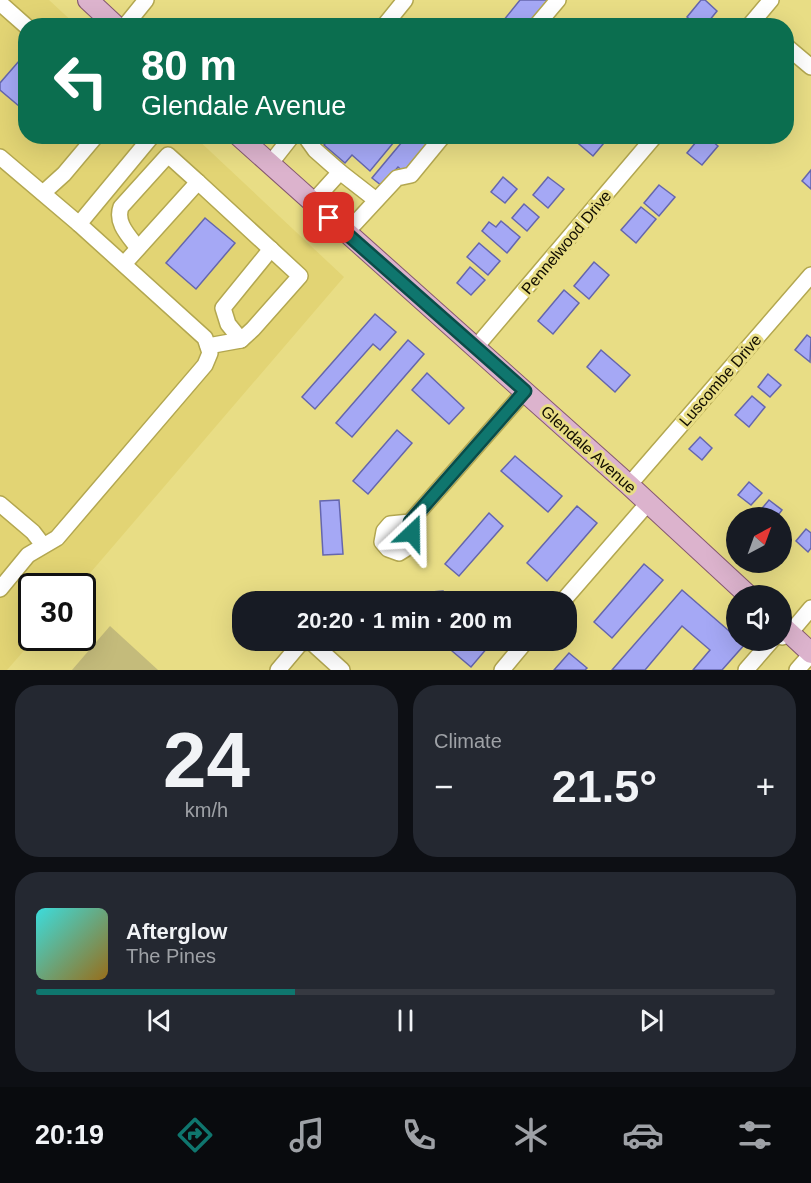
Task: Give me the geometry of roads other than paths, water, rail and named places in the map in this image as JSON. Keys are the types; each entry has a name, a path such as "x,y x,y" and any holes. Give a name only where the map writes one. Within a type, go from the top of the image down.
{"main road":[{"path":"88,0 107,18"},
{"name":"Glendale Avenue","path":"248,144 525,391 737,585"},
{"path":"792,641 811,653"}],"street":[{"path":"131,18 146,0"},
{"path":"390,18 405,0"},
{"path":"543,18 558,0"},
{"path":"758,18 771,0"},
{"path":"0,3 18,19"},
{"path":"794,53 811,67"},
{"path":"43,193 64,174 89,144"},
{"path":"80,224 145,144"},
{"path":"270,164 286,144"},
{"path":"311,144 340,172 376,200"},
{"path":"345,232 397,178 411,175 436,144"},
{"name":"Pennelwood Drive","path":"476,348 648,144"},
{"path":"138,248 118,217 121,207 168,155 300,276 241,340 208,346"},
{"path":"0,156 80,224 206,338 210,353 205,365 57,538 28,555 0,589"},
{"path":"312,203 340,172"},
{"path":"124,264 198,182"},
{"path":"241,340 228,324 222,308 271,249"},
{"name":"Luscombe Drive","path":"629,485 811,275"},
{"path":"410,522 525,391"},
{"path":"571,591 648,502"},
{"path":"0,504 33,532 43,545"},
{"path":"792,624 811,608"},
{"path":"278,670 300,644 310,641 342,670"},
{"path":"502,670 518,651"},
{"path":"746,670 764,651"},
{"path":"797,670 811,653"}]}
